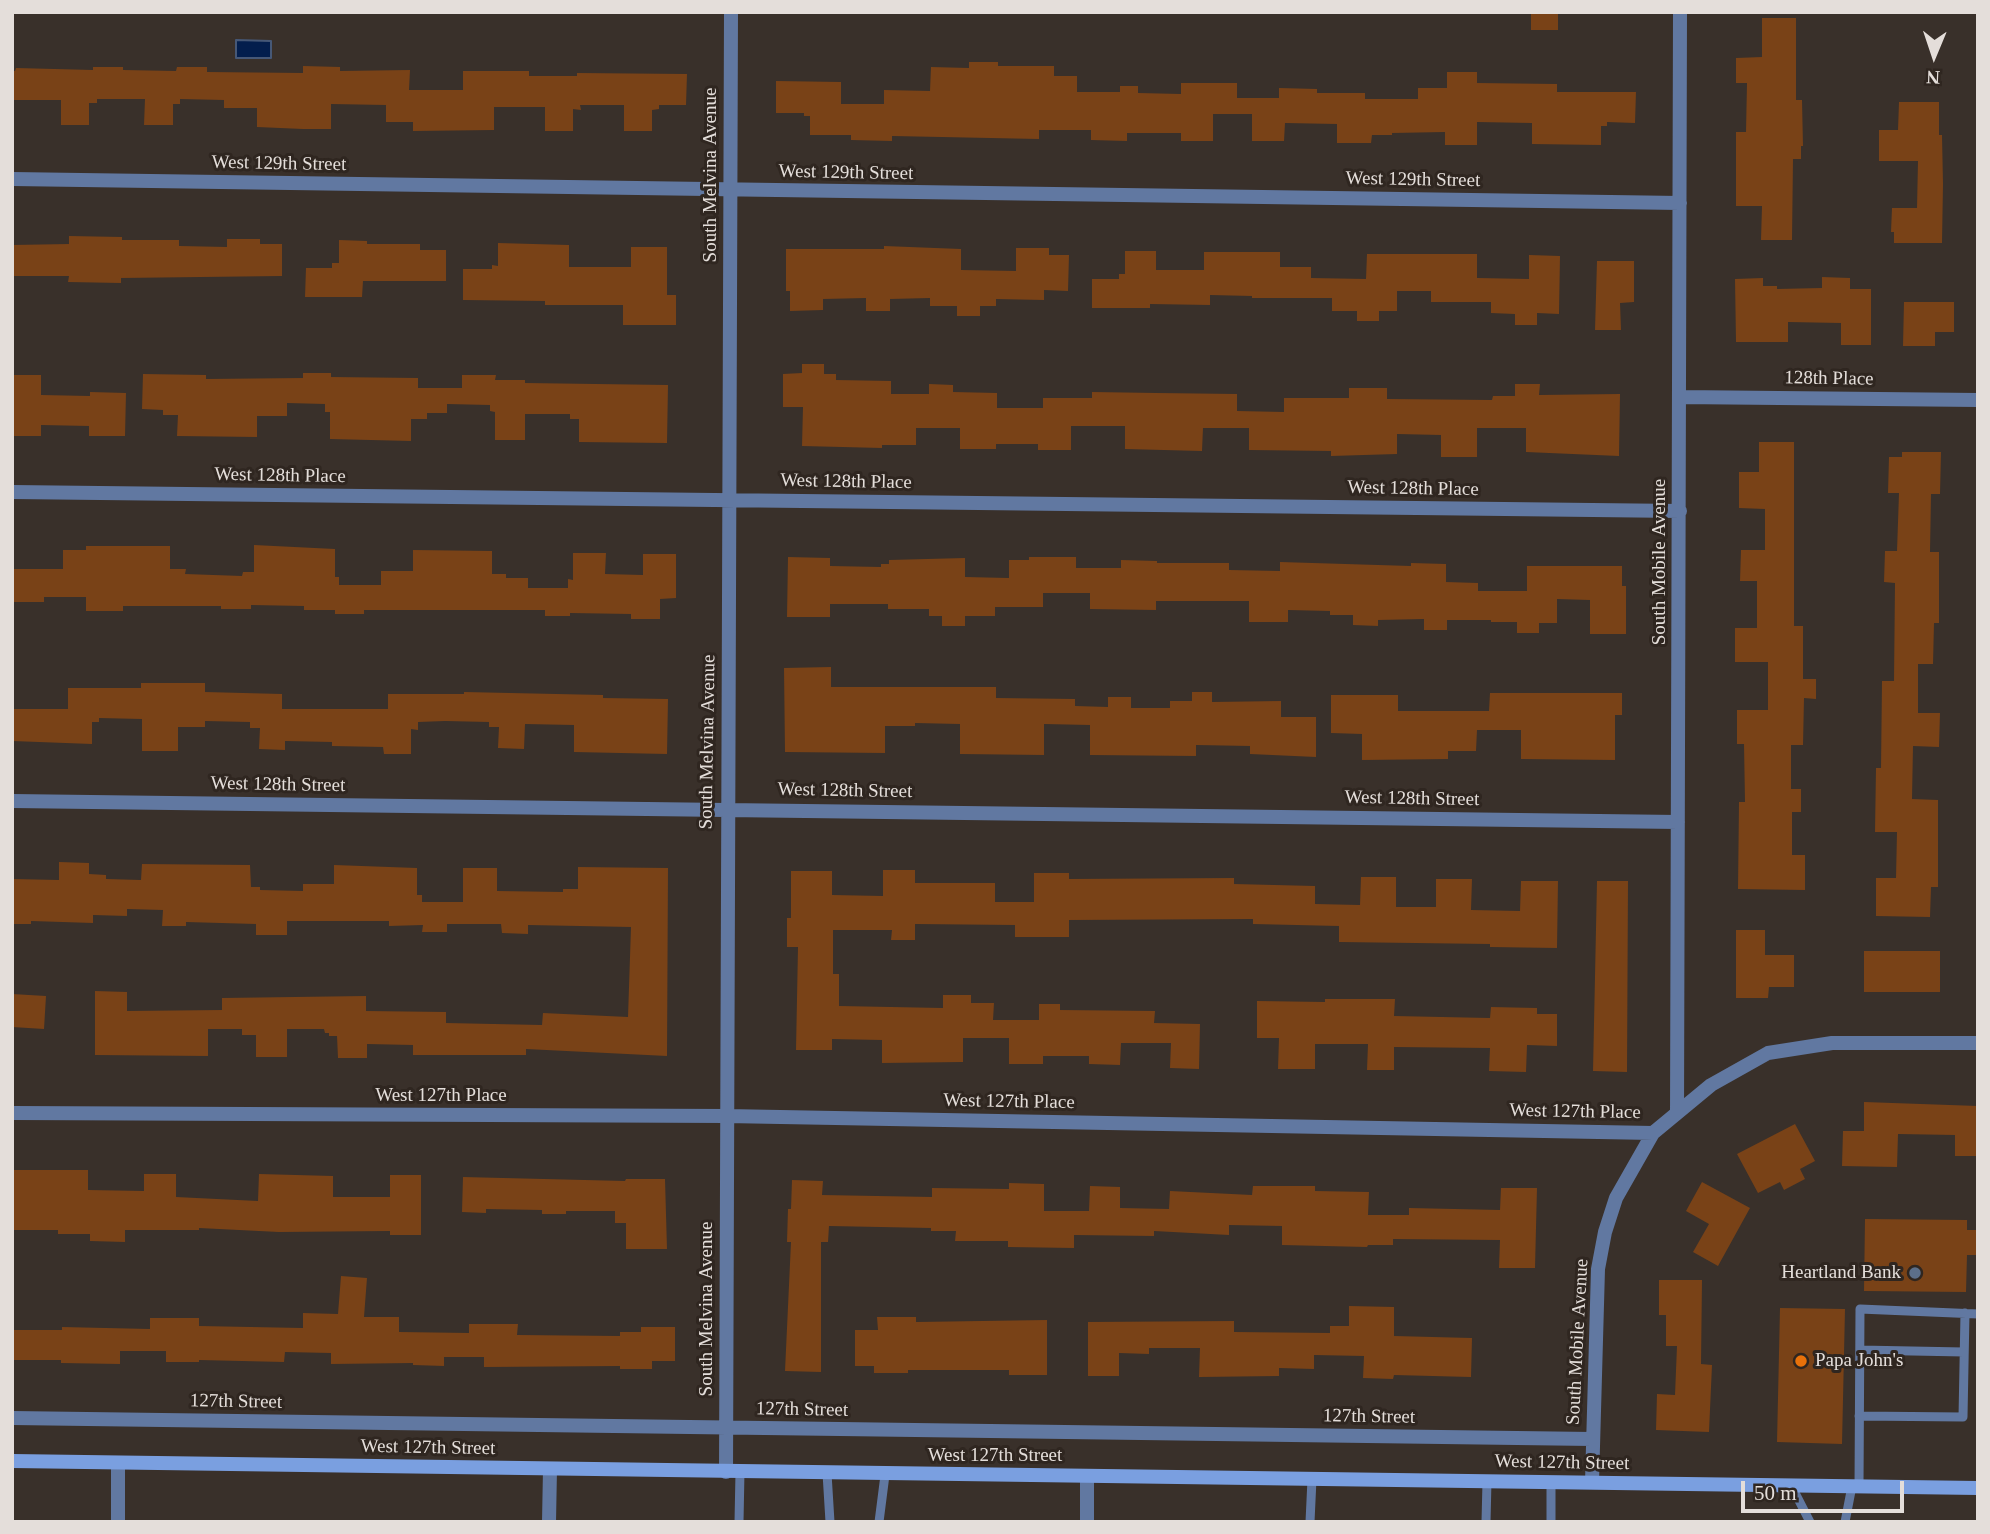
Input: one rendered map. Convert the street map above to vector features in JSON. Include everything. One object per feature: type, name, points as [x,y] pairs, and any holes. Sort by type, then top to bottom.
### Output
[{"type":"main road","name":"West 127th Street","points":[[12,1461],[1978,1488]]},
{"type":"street","name":"South Melvina Avenue","points":[[731,12],[726,1429],[733,1472]]},
{"type":"street","name":"South Mobile Avenue","points":[[1677,1112],[1680,12]]},
{"type":"street","name":"West 129th Street","points":[[12,179],[1680,203]]},
{"type":"street","name":"128th Place","points":[[1680,397],[1978,400]]},
{"type":"street","name":"West 128th Place","points":[[12,492],[1680,511]]},
{"type":"street","name":"West 128th Street","points":[[12,801],[1678,822]]},
{"type":"street","name":"West 127th Place","points":[[12,1113],[726,1116],[1653,1133],[1711,1085],[1768,1053],[1845,1043],[1978,1043]]},
{"type":"street","name":"South Mobile Avenue","points":[[1592,1482],[1598,1269],[1605,1232],[1616,1198],[1653,1133]]},
{"type":"street","name":"127th Street","points":[[12,1418],[1592,1440]]},
{"type":"street","points":[[118,1464],[118,1522]]},
{"type":"street","points":[[549,1522],[550,1469]]},
{"type":"street","points":[[1087,1476],[1087,1522]]},
{"type":"lane","points":[[1845,1522],[1855,1486],[1860,1309],[1978,1314]]},
{"type":"lane","points":[[1859,1416],[1963,1417],[1965,1313]]},
{"type":"lane","points":[[1860,1350],[1964,1352]]},
{"type":"lane","points":[[733,1472],[739,1522]]},
{"type":"lane","points":[[827,1473],[830,1522]]},
{"type":"lane","points":[[879,1522],[885,1475]]},
{"type":"lane","points":[[1310,1522],[1312,1479]]},
{"type":"lane","points":[[1486,1522],[1488,1481]]},
{"type":"lane","points":[[1551,1482],[1551,1522]]},
{"type":"lane","points":[[1791,1485],[1810,1522]]},
{"type":"water","points":[[236,40],[271,41],[271,58],[236,58]]},
{"type":"building","points":[[1531,12],[1558,12],[1558,30],[1531,30]]},
{"type":"building","points":[[1762,18],[1796,18],[1796,100],[1802,100],[1803,146],[1801,159],[1793,159],[1792,240],[1761,240],[1762,206],[1736,206],[1736,132],[1746,132],[1747,83],[1736,83],[1736,58],[1762,57]]},
{"type":"building","points":[[969,62],[998,62],[998,66],[1054,66],[1054,76],[1077,76],[1077,92],[1120,92],[1120,86],[1138,86],[1138,93],[1181,94],[1181,83],[1237,83],[1237,98],[1279,98],[1279,88],[1317,89],[1317,93],[1365,93],[1365,99],[1418,99],[1418,88],[1447,88],[1447,72],[1477,72],[1477,83],[1557,84],[1557,92],[1636,92],[1635,123],[1607,122],[1607,126],[1601,126],[1601,145],[1532,144],[1532,123],[1477,122],[1477,145],[1445,145],[1445,132],[1372,135],[1371,143],[1337,143],[1337,124],[1285,123],[1284,141],[1252,141],[1252,114],[1213,114],[1213,141],[1181,141],[1181,133],[1127,133],[1127,141],[1091,140],[1091,130],[1039,130],[1039,139],[892,136],[892,141],[851,140],[851,135],[810,135],[810,116],[804,116],[804,113],[776,113],[776,81],[841,82],[841,104],[884,104],[884,90],[930,91],[931,67],[969,68]]},
{"type":"building","points":[[303,66],[340,67],[340,71],[410,70],[409,90],[463,90],[463,71],[529,71],[529,76],[577,76],[577,73],[687,74],[686,105],[659,105],[659,109],[652,110],[652,131],[624,131],[624,105],[580,105],[581,110],[573,109],[573,131],[545,131],[545,107],[494,107],[494,130],[413,131],[413,122],[386,122],[386,105],[331,104],[331,129],[303,129],[257,127],[257,108],[224,108],[224,100],[180,99],[180,104],[173,104],[173,125],[144,125],[145,99],[97,99],[97,103],[89,103],[89,125],[61,125],[61,100],[12,100],[12,71],[16,68],[93,70],[93,67],[123,67],[123,70],[176,71],[177,67],[207,67],[207,72],[303,73]]},
{"type":"building","points":[[1899,102],[1939,102],[1939,135],[1942,135],[1942,243],[1894,243],[1894,232],[1891,232],[1892,208],[1917,208],[1918,161],[1879,161],[1879,130],[1898,130]]},
{"type":"building","points":[[69,236],[179,240],[179,246],[227,247],[227,239],[260,239],[260,244],[282,244],[282,276],[121,278],[121,283],[68,282],[69,276],[12,276],[12,245],[69,244]]},
{"type":"building","points":[[339,240],[367,241],[367,244],[420,244],[420,250],[446,250],[446,281],[363,281],[362,297],[305,297],[306,268],[332,268],[332,263],[339,263]]},
{"type":"building","points":[[498,243],[569,245],[569,267],[631,267],[631,247],[667,247],[667,295],[676,295],[676,325],[623,325],[623,305],[545,305],[545,301],[463,300],[463,269],[492,269],[492,265],[498,266]]},
{"type":"building","points":[[884,246],[961,249],[961,270],[1016,271],[1016,248],[1049,248],[1049,255],[1069,255],[1068,291],[1044,290],[1044,300],[996,299],[996,306],[980,306],[980,316],[957,316],[957,306],[930,306],[930,298],[890,299],[890,311],[866,311],[866,298],[823,299],[823,310],[790,311],[790,291],[786,291],[786,249],[884,249]]},
{"type":"building","points":[[1125,251],[1156,251],[1156,270],[1204,270],[1204,252],[1280,252],[1280,267],[1311,267],[1311,278],[1366,279],[1367,254],[1477,254],[1477,278],[1529,279],[1529,255],[1560,256],[1559,314],[1537,313],[1537,325],[1515,325],[1515,314],[1491,313],[1491,302],[1431,302],[1431,291],[1397,291],[1397,311],[1379,311],[1379,321],[1357,321],[1357,311],[1332,311],[1332,298],[1210,295],[1210,305],[1150,304],[1150,308],[1092,308],[1092,279],[1119,279],[1119,274],[1125,274]]},
{"type":"building","points":[[1597,261],[1634,261],[1634,302],[1620,303],[1621,330],[1595,330]]},
{"type":"building","points":[[1822,277],[1850,278],[1850,289],[1871,289],[1871,345],[1841,345],[1841,323],[1788,322],[1788,342],[1736,342],[1735,279],[1763,278],[1763,286],[1777,286],[1777,289],[1822,288]]},
{"type":"building","points":[[1904,302],[1954,302],[1954,332],[1935,332],[1935,346],[1903,346]]},
{"type":"building","points":[[802,364],[824,364],[824,374],[836,374],[836,380],[891,381],[891,394],[929,394],[929,384],[953,385],[953,392],[997,393],[997,408],[1043,408],[1043,398],[1092,398],[1092,392],[1237,394],[1237,411],[1284,412],[1284,398],[1349,398],[1349,388],[1387,388],[1387,399],[1492,400],[1493,396],[1515,396],[1515,384],[1540,384],[1539,395],[1620,394],[1619,456],[1526,452],[1526,428],[1477,428],[1477,457],[1441,457],[1441,435],[1397,434],[1397,454],[1331,456],[1331,451],[1249,450],[1249,428],[1203,428],[1202,451],[1125,449],[1125,426],[1071,426],[1071,450],[1038,450],[1038,444],[996,444],[996,449],[960,449],[960,428],[916,428],[916,445],[882,445],[882,448],[802,446],[803,407],[783,407],[783,374],[802,373]]},
{"type":"building","points":[[303,373],[331,373],[331,377],[418,378],[418,388],[462,388],[462,375],[496,375],[495,380],[525,380],[525,383],[668,385],[667,443],[579,442],[579,419],[570,419],[570,414],[525,414],[525,440],[495,440],[495,412],[490,411],[490,405],[447,404],[447,413],[427,413],[427,419],[411,419],[411,441],[330,439],[330,412],[325,412],[325,404],[287,403],[287,416],[257,416],[257,437],[177,436],[178,415],[163,415],[163,410],[142,409],[143,374],[206,375],[206,379],[303,378]]},
{"type":"building","points":[[12,375],[41,375],[41,395],[90,396],[90,392],[126,393],[125,436],[89,436],[89,426],[41,425],[41,436],[13,436]]},
{"type":"building","points":[[1759,442],[1794,442],[1794,626],[1803,626],[1803,679],[1816,679],[1816,699],[1804,698],[1803,745],[1791,745],[1791,789],[1801,789],[1801,812],[1792,812],[1792,855],[1805,855],[1805,890],[1738,889],[1739,802],[1745,802],[1744,744],[1737,744],[1737,710],[1768,710],[1768,662],[1735,662],[1735,628],[1757,628],[1757,581],[1740,581],[1741,550],[1765,550],[1765,509],[1739,508],[1739,472],[1759,472]]},
{"type":"building","points":[[1902,452],[1941,452],[1940,494],[1931,494],[1930,552],[1939,552],[1939,623],[1934,623],[1933,664],[1918,664],[1918,713],[1940,713],[1939,747],[1913,746],[1912,799],[1938,800],[1938,887],[1931,887],[1930,917],[1876,916],[1876,878],[1896,878],[1897,832],[1875,832],[1876,768],[1881,768],[1882,681],[1894,681],[1895,583],[1884,582],[1885,551],[1897,551],[1899,493],[1888,493],[1889,457],[1902,457]]},
{"type":"building","points":[[254,545],[335,549],[335,577],[339,577],[339,585],[381,585],[381,571],[413,571],[413,550],[492,551],[492,574],[506,574],[506,578],[528,578],[528,588],[568,588],[568,579],[573,580],[573,553],[606,553],[605,574],[643,575],[643,554],[676,554],[676,598],[660,599],[660,619],[631,619],[631,614],[570,613],[570,616],[545,616],[545,610],[364,610],[364,614],[335,614],[335,610],[304,610],[304,606],[251,605],[251,609],[221,609],[221,606],[123,606],[123,611],[86,611],[86,597],[44,597],[44,602],[12,602],[12,569],[63,569],[63,550],[86,550],[86,546],[170,546],[170,569],[186,569],[185,574],[242,576],[243,572],[254,572]]},
{"type":"building","points":[[788,557],[830,558],[830,566],[881,567],[881,564],[889,564],[889,560],[965,558],[965,577],[1009,578],[1009,560],[1029,560],[1029,557],[1076,557],[1076,568],[1121,568],[1121,560],[1229,563],[1229,570],[1280,571],[1280,562],[1411,566],[1411,563],[1446,564],[1446,582],[1478,583],[1478,591],[1527,591],[1527,566],[1622,566],[1622,586],[1626,586],[1626,634],[1590,634],[1590,600],[1557,599],[1557,623],[1539,623],[1539,633],[1517,633],[1517,622],[1491,620],[1447,620],[1447,630],[1424,630],[1424,619],[1378,620],[1378,626],[1353,625],[1353,615],[1330,615],[1330,611],[1288,610],[1288,622],[1249,622],[1249,601],[1156,601],[1156,610],[1090,609],[1090,593],[1043,593],[1043,607],[995,607],[995,616],[965,616],[965,626],[942,626],[942,616],[929,616],[929,609],[888,609],[888,604],[830,604],[830,617],[787,617]]},
{"type":"building","points":[[831,667],[831,687],[996,687],[996,698],[1075,699],[1075,706],[1108,707],[1108,697],[1131,697],[1131,708],[1170,708],[1170,701],[1192,701],[1192,692],[1212,692],[1212,702],[1281,701],[1281,717],[1316,717],[1316,757],[1250,754],[1250,746],[1196,745],[1196,756],[1090,755],[1090,725],[1044,724],[1044,755],[960,754],[960,724],[915,723],[915,726],[885,726],[885,753],[785,752],[784,668]]},
{"type":"building","points":[[141,683],[205,683],[205,692],[282,694],[282,709],[388,709],[388,694],[464,692],[668,699],[667,754],[574,752],[574,725],[525,724],[524,749],[498,748],[499,727],[489,727],[489,722],[445,721],[418,722],[418,730],[411,729],[411,754],[384,754],[383,747],[332,746],[332,742],[285,741],[285,750],[259,749],[260,728],[250,728],[250,722],[205,721],[205,727],[178,727],[178,751],[142,751],[142,719],[99,718],[99,722],[92,722],[92,744],[12,741],[12,709],[68,709],[68,688],[141,688]]},
{"type":"building","points":[[1490,693],[1622,693],[1622,715],[1615,715],[1615,760],[1521,759],[1521,730],[1477,730],[1476,751],[1448,751],[1448,759],[1362,760],[1362,734],[1331,733],[1331,695],[1398,695],[1398,711],[1489,711]]},
{"type":"building","points":[[59,862],[89,863],[89,874],[106,875],[106,879],[141,880],[142,864],[250,865],[251,887],[260,887],[260,890],[303,891],[303,884],[334,884],[334,865],[417,868],[417,895],[422,895],[422,902],[463,902],[463,868],[497,868],[497,891],[563,892],[563,889],[578,889],[578,867],[668,868],[667,1056],[526,1049],[526,1055],[413,1055],[413,1045],[367,1044],[367,1058],[338,1058],[337,1036],[329,1036],[324,1029],[287,1029],[287,1057],[256,1057],[256,1035],[242,1035],[242,1029],[208,1029],[208,1056],[95,1055],[95,991],[127,992],[127,1011],[222,1010],[222,998],[366,996],[366,1011],[446,1012],[446,1023],[542,1025],[543,1013],[628,1017],[631,927],[528,925],[528,934],[502,933],[501,924],[447,924],[447,932],[422,932],[423,925],[389,926],[389,921],[287,921],[287,935],[256,935],[256,924],[186,922],[186,926],[162,926],[163,910],[127,909],[127,916],[93,915],[93,923],[31,921],[31,924],[12,924],[12,879],[59,880]]},
{"type":"building","points":[[883,870],[915,870],[915,883],[995,883],[995,902],[1034,902],[1034,873],[1069,873],[1069,879],[1234,878],[1234,884],[1315,886],[1315,904],[1360,905],[1361,877],[1396,877],[1396,907],[1436,907],[1436,879],[1472,879],[1471,910],[1520,911],[1521,881],[1558,881],[1557,948],[1490,947],[1490,944],[1339,942],[1339,926],[1253,924],[1253,919],[1069,920],[1069,937],[1015,937],[1015,925],[915,924],[915,940],[891,940],[892,930],[833,930],[833,974],[839,974],[839,1006],[943,1008],[943,995],[971,995],[971,1003],[994,1003],[993,1020],[1039,1020],[1039,1004],[1060,1004],[1060,1010],[1155,1011],[1154,1023],[1200,1024],[1199,1069],[1170,1068],[1171,1043],[1121,1043],[1120,1065],[1089,1064],[1089,1056],[1043,1056],[1043,1064],[1009,1064],[1009,1038],[963,1038],[963,1062],[882,1063],[882,1040],[832,1039],[832,1050],[796,1050],[798,947],[787,947],[787,918],[791,918],[791,871],[832,871],[832,895],[883,896]]},
{"type":"building","points":[[1597,881],[1628,881],[1627,1072],[1593,1071]]},
{"type":"building","points":[[1736,930],[1765,930],[1765,955],[1794,955],[1794,987],[1769,987],[1768,998],[1736,998]]},
{"type":"building","points":[[1864,951],[1940,951],[1940,992],[1864,992]]},
{"type":"building","points":[[12,994],[46,996],[44,1029],[12,1027]]},
{"type":"building","points":[[1325,999],[1395,999],[1394,1016],[1490,1018],[1491,1007],[1537,1008],[1537,1014],[1557,1014],[1557,1046],[1527,1045],[1526,1072],[1489,1071],[1490,1048],[1394,1047],[1394,1070],[1367,1070],[1368,1044],[1315,1044],[1315,1069],[1278,1069],[1279,1038],[1257,1038],[1257,1001],[1325,1002]]},
{"type":"building","points":[[1864,1102],[1978,1106],[1978,1156],[1955,1156],[1955,1135],[1898,1134],[1897,1167],[1842,1166],[1843,1131],[1864,1131]]},
{"type":"building","points":[[1795,1124],[1815,1161],[1800,1169],[1805,1179],[1784,1190],[1780,1182],[1758,1193],[1737,1154]]},
{"type":"building","points":[[12,1170],[88,1170],[88,1190],[144,1191],[144,1174],[176,1174],[176,1197],[258,1201],[259,1174],[333,1176],[333,1197],[390,1197],[390,1175],[421,1175],[421,1235],[390,1235],[390,1231],[279,1232],[199,1228],[125,1230],[125,1242],[90,1241],[90,1234],[58,1234],[58,1230],[12,1230]]},
{"type":"building","points":[[463,1177],[625,1181],[665,1179],[667,1249],[626,1249],[626,1223],[615,1223],[615,1211],[542,1214],[542,1210],[486,1209],[486,1213],[462,1212]]},
{"type":"building","points":[[792,1180],[823,1181],[822,1195],[932,1197],[932,1188],[1009,1189],[1009,1183],[1044,1184],[1044,1211],[1089,1211],[1090,1186],[1120,1187],[1120,1208],[1169,1209],[1170,1191],[1252,1195],[1253,1186],[1315,1186],[1315,1191],[1369,1192],[1368,1215],[1409,1215],[1409,1208],[1500,1210],[1501,1188],[1537,1188],[1535,1268],[1499,1268],[1500,1240],[1393,1239],[1393,1245],[1367,1247],[1282,1245],[1282,1226],[1229,1225],[1229,1235],[1154,1231],[1154,1236],[1074,1235],[1074,1248],[1008,1247],[1008,1241],[955,1241],[956,1231],[931,1231],[931,1228],[829,1226],[828,1242],[821,1242],[821,1372],[785,1371],[791,1242],[787,1242],[788,1209],[791,1209]]},
{"type":"building","points":[[1702,1182],[1750,1208],[1718,1266],[1693,1252],[1709,1224],[1686,1211]]},
{"type":"building","name":"Heartland Bank","points":[[1865,1219],[1967,1220],[1967,1230],[1978,1230],[1978,1255],[1967,1255],[1966,1292],[1864,1291]]},
{"type":"building","points":[[341,1276],[367,1278],[364,1317],[399,1317],[399,1332],[469,1333],[469,1324],[518,1324],[517,1335],[620,1336],[620,1332],[641,1332],[641,1327],[675,1327],[675,1361],[652,1361],[652,1369],[620,1369],[620,1366],[484,1367],[484,1357],[444,1357],[444,1366],[413,1363],[331,1364],[331,1353],[285,1352],[284,1362],[166,1362],[166,1351],[120,1351],[120,1364],[12,1360],[12,1330],[62,1330],[62,1327],[150,1329],[150,1318],[199,1318],[199,1326],[303,1328],[303,1313],[338,1314]]},
{"type":"building","points":[[1659,1280],[1702,1280],[1701,1364],[1712,1365],[1709,1432],[1656,1430],[1657,1394],[1675,1395],[1677,1346],[1666,1346],[1666,1315],[1659,1315]]},
{"type":"building","points":[[1349,1306],[1394,1307],[1394,1336],[1472,1338],[1471,1377],[1394,1375],[1393,1379],[1363,1378],[1364,1356],[1314,1355],[1314,1369],[1279,1368],[1279,1376],[1199,1377],[1200,1348],[1149,1348],[1149,1354],[1119,1353],[1119,1376],[1088,1376],[1088,1322],[1234,1321],[1234,1332],[1330,1333],[1330,1326],[1349,1326]]},
{"type":"building","points":[[1780,1308],[1845,1309],[1842,1444],[1777,1442]]},
{"type":"building","points":[[877,1317],[916,1317],[916,1322],[1047,1320],[1047,1375],[1009,1375],[1009,1370],[908,1370],[908,1373],[874,1373],[874,1366],[855,1366],[855,1330],[878,1330]]},
{"type":"place","name":"Heartland Bank","points":[[1915,1273]]},
{"type":"place","name":"Papa John's","points":[[1801,1361]]}]
